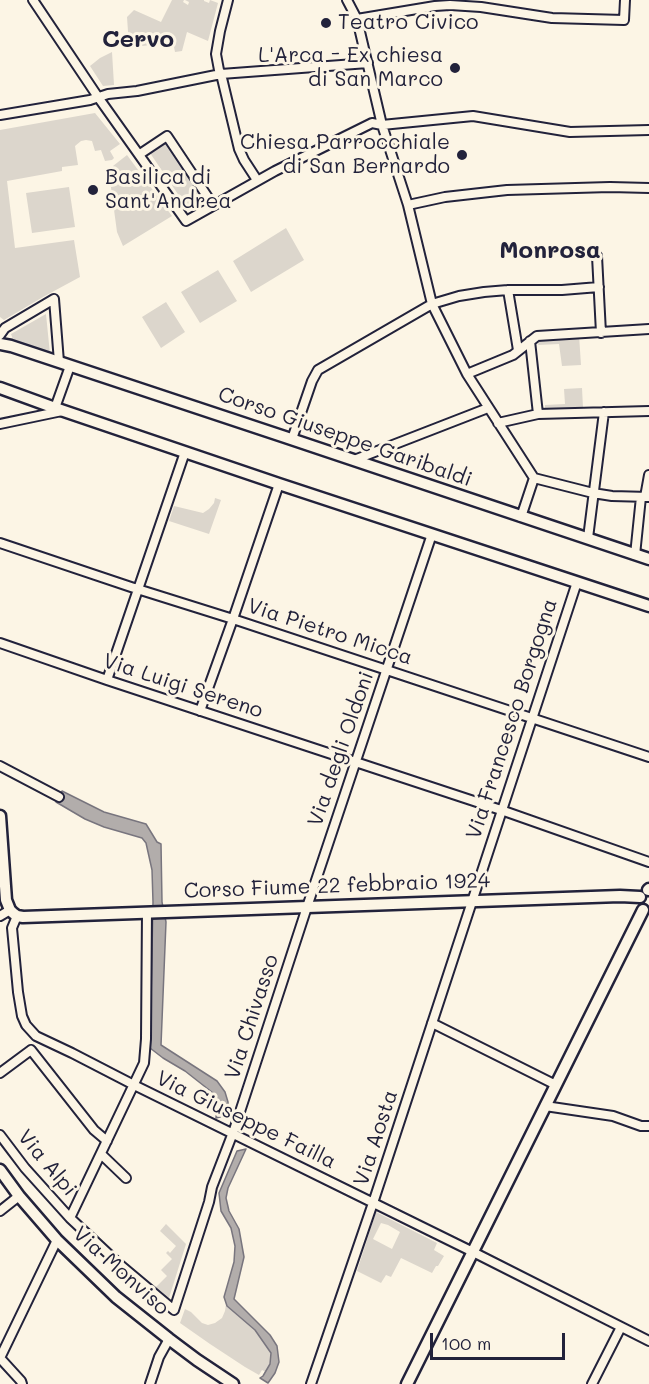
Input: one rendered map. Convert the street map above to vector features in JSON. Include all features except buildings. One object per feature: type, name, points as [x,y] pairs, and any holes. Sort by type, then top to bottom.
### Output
[{"type":"main road","name":"Corso Giuseppe Garibaldi","points":[[0,344],[649,559]]},
{"type":"main road","points":[[0,388],[58,410],[649,606]]},
{"type":"main road","points":[[0,816],[5,893],[7,904],[14,913]]},
{"type":"main road","points":[[407,1384],[545,1106],[646,912],[639,905],[646,892]]},
{"type":"main road","name":"Corso Fiume 22 febbraio 1924","points":[[14,913],[36,917],[620,896],[646,892]]},
{"type":"main road","name":"Via Monviso","points":[[0,1170],[57,1240],[116,1297],[232,1384]]},
{"type":"street","points":[[33,0],[186,221],[258,180],[372,123],[382,125],[473,116],[570,132],[649,130]]},
{"type":"street","points":[[228,0],[219,31],[216,54],[241,154],[258,180]]},
{"type":"street","points":[[347,0],[357,19],[382,125],[408,205],[432,304],[467,374],[534,477],[593,493],[645,497]]},
{"type":"street","points":[[357,19],[450,3],[552,18],[624,20],[625,0]]},
{"type":"street","points":[[0,115],[221,74],[368,63]]},
{"type":"street","points":[[140,154],[167,136],[213,205]]},
{"type":"street","points":[[408,205],[445,197],[507,190],[649,188]]},
{"type":"street","points":[[597,255],[601,333]]},
{"type":"street","points":[[292,439],[318,370],[432,304],[484,292],[598,287]]},
{"type":"street","points":[[508,290],[518,350]]},
{"type":"street","points":[[0,335],[5,328],[54,299],[65,364],[58,410],[0,424]]},
{"type":"street","points":[[467,374],[513,355],[537,336],[649,329]]},
{"type":"street","points":[[530,341],[538,414]]},
{"type":"street","points":[[352,461],[488,408]]},
{"type":"street","points":[[498,423],[538,414],[649,411]]},
{"type":"street","points":[[588,538],[604,412]]},
{"type":"street","points":[[107,680],[185,452]]},
{"type":"street","points":[[635,555],[649,475]]},
{"type":"street","points":[[521,517],[534,477]]},
{"type":"street","points":[[200,711],[279,484]]},
{"type":"street","name":"Via degli Oldoni","points":[[307,907],[432,534]]},
{"type":"street","name":"Via Pietro Micca","points":[[0,543],[649,757]]},
{"type":"street","name":"Via Francesco Borgogna","points":[[471,902],[577,582]]},
{"type":"street","name":"Via Luigi Sereno","points":[[0,643],[501,810],[649,862]]},
{"type":"street","points":[[0,766],[59,797]]},
{"type":"street","name":"Via Aosta","points":[[311,1384],[373,1203],[471,902]]},
{"type":"street","name":"Via Chivasso","points":[[174,1310],[212,1187],[233,1133],[307,907]]},
{"type":"street","points":[[70,1218],[144,1063],[150,912]]},
{"type":"street","points":[[0,916],[14,913],[13,943],[22,1016],[26,1025],[36,1036],[31,1050],[0,1073]]},
{"type":"street","points":[[432,1023],[556,1085]]},
{"type":"street","name":"Via Giuseppe Failla","points":[[36,1036],[473,1251],[649,1341]]},
{"type":"street","points":[[31,1050],[94,1131],[107,1141]]},
{"type":"street","points":[[545,1106],[614,1116],[641,1126],[649,1126]]},
{"type":"street","name":"Via Alpi","points":[[0,1135],[25,1168],[70,1218],[118,1263],[174,1310]]},
{"type":"street","points":[[101,1154],[126,1178]]},
{"type":"street","points":[[0,1211],[19,1196]]},
{"type":"street","points":[[22,1384],[0,1358],[57,1240]]},
{"type":"street","points":[[592,1384],[621,1327]]},
{"type":"street","points":[[150,1384],[159,1357],[169,1339]]},
{"type":"shaded area","points":[[172,0],[184,0],[183,2],[188,5],[189,2],[185,0],[204,0],[209,3],[210,0],[218,3],[208,41],[187,32],[182,51],[175,52],[173,42],[169,39],[161,40],[150,36],[148,40],[151,45],[129,46],[127,17],[134,10],[161,22]]},
{"type":"shaded area","points":[[112,52],[114,85],[103,86],[90,66]]},
{"type":"shaded area","points":[[95,113],[120,144],[110,151],[114,158],[112,160],[105,161],[101,150],[95,151],[92,141],[81,141],[75,146],[78,165],[62,167],[62,171],[7,181],[15,248],[74,240],[80,277],[4,320],[0,317],[0,130]]},
{"type":"shaded area","points":[[166,143],[202,199],[188,209],[150,153]]},
{"type":"shaded area","points":[[127,155],[172,216],[123,246],[117,232],[110,180],[115,179],[113,166]]},
{"type":"shaded area","points":[[69,187],[75,227],[32,233],[26,193]]},
{"type":"shaded area","points":[[286,228],[304,260],[251,292],[233,261]]},
{"type":"shaded area","points":[[218,270],[237,301],[200,323],[181,292]]},
{"type":"shaded area","points":[[166,302],[185,332],[161,348],[142,317]]},
{"type":"shaded area","points":[[46,314],[50,354],[14,342],[11,334]]},
{"type":"shaded area","points":[[579,335],[581,365],[562,366],[559,344],[538,345],[539,341]]},
{"type":"shaded area","points":[[582,388],[583,408],[545,410],[545,405],[565,404],[564,389]]},
{"type":"shaded area","points":[[215,498],[221,500],[209,534],[169,521],[174,506],[203,513],[214,503]]},
{"type":"shaded area","points":[[62,791],[104,812],[146,824],[157,842],[161,844],[162,902],[166,922],[161,1045],[217,1081],[225,1092],[228,1115],[216,1118],[217,1100],[213,1093],[150,1048],[153,902],[152,870],[146,843],[142,838],[85,819],[56,802]]},
{"type":"shaded area","points":[[246,1149],[228,1188],[226,1198],[229,1211],[239,1229],[244,1257],[234,1299],[270,1335],[277,1346],[279,1362],[268,1383],[260,1378],[270,1364],[271,1353],[255,1330],[227,1306],[224,1297],[234,1262],[235,1246],[231,1228],[221,1211],[219,1193],[237,1151]]},
{"type":"shaded area","points":[[376,1212],[437,1243],[434,1250],[444,1256],[432,1273],[401,1258],[391,1277],[386,1275],[381,1283],[357,1271]],"holes":[[[381,1223],[400,1232],[392,1249],[373,1239]]]},
{"type":"shaded area","points":[[166,1224],[186,1244],[169,1298],[156,1287],[167,1276],[161,1270],[172,1259],[166,1253],[168,1251],[170,1253],[176,1246],[160,1231]]},
{"type":"shaded area","points":[[226,1304],[255,1330],[271,1353],[270,1364],[266,1372],[262,1370],[259,1375],[180,1323],[185,1309],[202,1323],[208,1325],[215,1323],[222,1318]]},
{"type":"place","name":"Teatro Civico","points":[[326,23]]},
{"type":"place","name":"L'Arca - Ex chiesa di San Marco","points":[[455,68]]},
{"type":"place","name":"Chiesa Parrocchiale di San Bernardo","points":[[462,155]]},
{"type":"place","name":"Basilica di Sant'Andrea","points":[[93,190]]},
{"type":"district","name":"Cervo","points":[[138,40]]},
{"type":"district","name":"Monrosa","points":[[550,251]]}]
